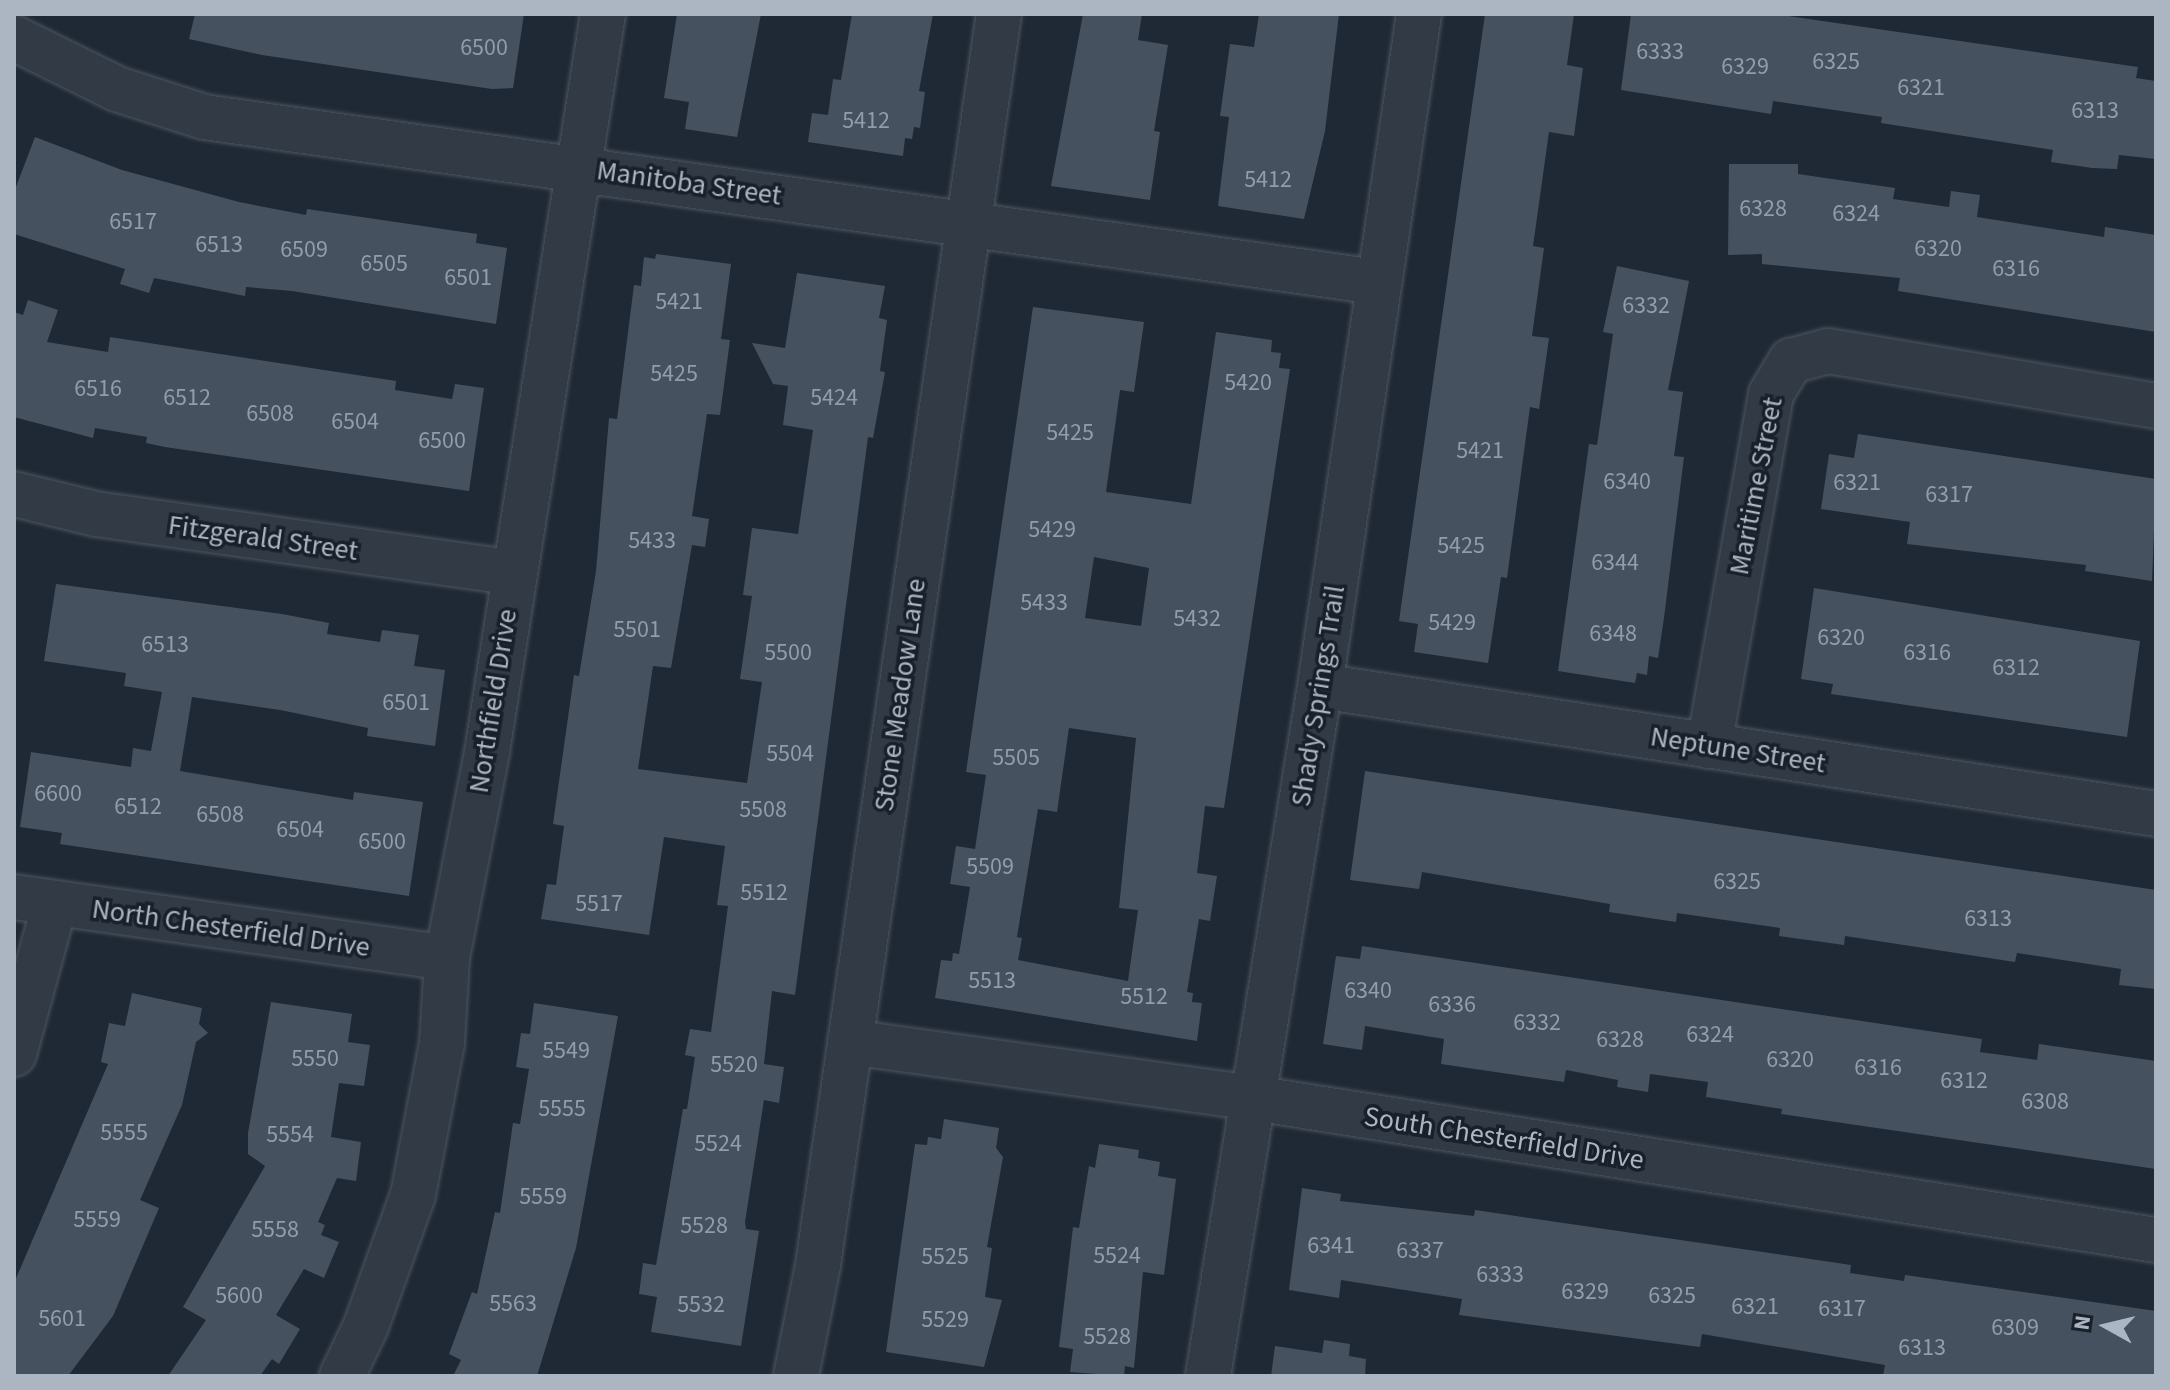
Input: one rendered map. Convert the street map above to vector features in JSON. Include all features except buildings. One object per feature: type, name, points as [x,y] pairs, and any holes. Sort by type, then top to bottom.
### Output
[{"type":"street","name":"Northfield Drive","points":[[342,1376],[366,1326],[413,1195],[442,1043],[447,958],[514,573],[576,167],[603,14]]},
{"type":"street","name":"Stone Meadow Lane","points":[[796,1376],[818,1265],[999,14]]},
{"type":"street","name":"Shady Springs Trail","points":[[1208,1376],[1320,686],[1377,282],[1419,14]]},
{"type":"street","name":"Manitoba Street","points":[[14,38],[117,89],[204,117],[968,222],[1377,282]]},
{"type":"street","name":"Maritime Street","points":[[1709,746],[1771,394],[1791,361],[1828,351],[2156,406]]},
{"type":"street","name":"Fitzgerald Street","points":[[14,494],[96,514],[514,573]]},
{"type":"street","name":"Neptune Street","points":[[1320,686],[2156,814]]},
{"type":"street","name":"North Chesterfield Drive","points":[[34,900],[447,958]]},
{"type":"street","points":[[14,1054],[34,900]]},
{"type":"street","name":"South Chesterfield Drive","points":[[850,1042],[1253,1098],[2156,1240]]}]
